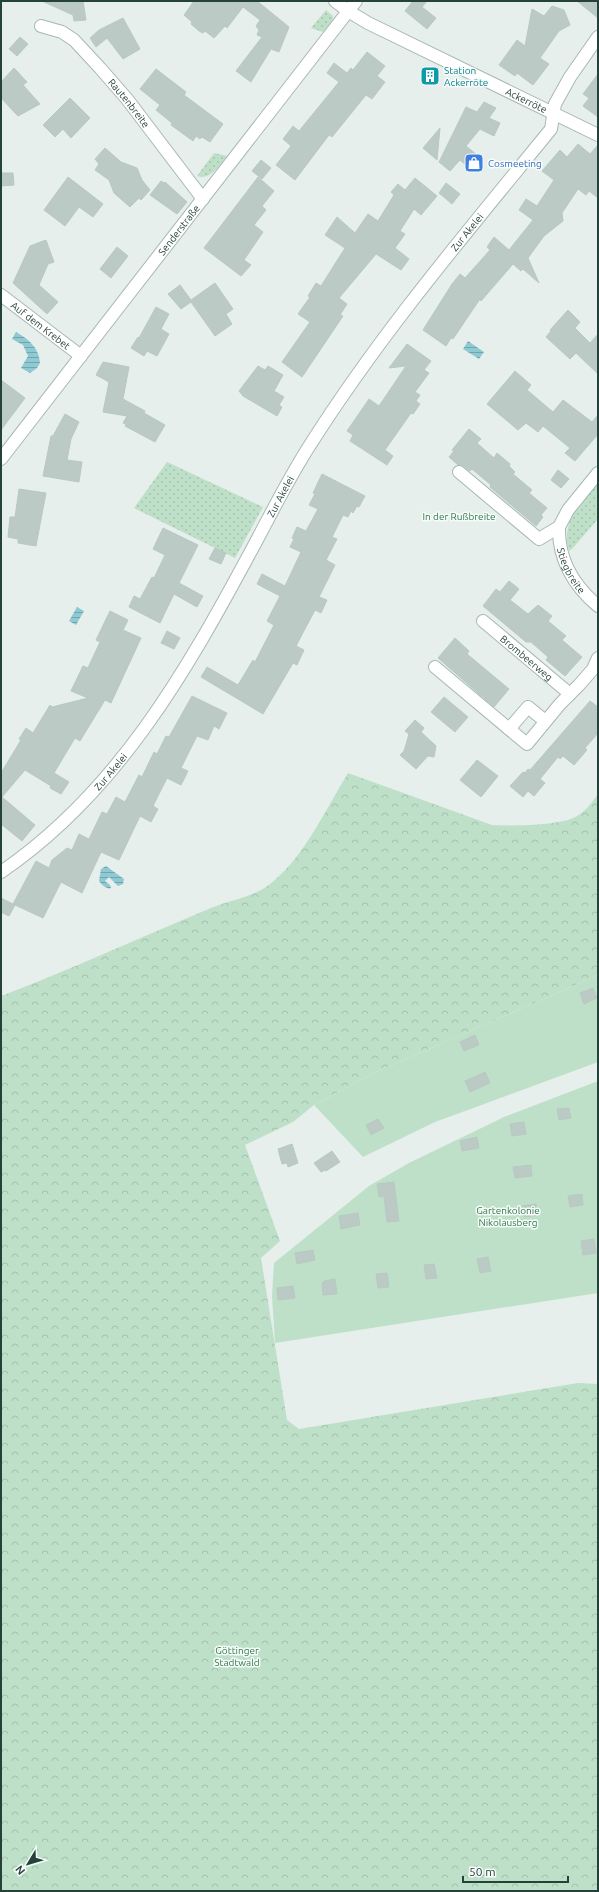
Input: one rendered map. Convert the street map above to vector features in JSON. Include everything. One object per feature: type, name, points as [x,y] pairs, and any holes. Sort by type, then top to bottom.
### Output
[{"type":"street","name":"Ackerröte","points":[[335,1],[348,11],[598,135]]},
{"type":"street","name":"Senderstraße","points":[[1,459],[356,1]]},
{"type":"street","name":"Rautenbreite","points":[[41,26],[62,32],[74,40],[127,99],[203,199]]},
{"type":"street","name":"Zur Akelei","points":[[1,872],[37,845],[74,812],[114,770],[142,733],[176,684],[214,619],[316,435],[368,358],[396,321],[551,129],[552,113],[555,104],[570,77],[598,37]]},
{"type":"street","name":"Auf dem Krebet","points":[[1,295],[81,356]]},
{"type":"street","points":[[459,472],[539,539],[559,527],[568,510],[598,473]]},
{"type":"street","name":"Stiegbreite","points":[[559,527],[560,550],[571,576],[580,588],[598,606]]},
{"type":"street","name":"Brombeerweg","points":[[483,621],[570,694]]},
{"type":"street","points":[[435,667],[527,744],[545,721],[593,668],[598,658]]},
{"type":"street","points":[[509,729],[528,707],[545,721]]},
{"type":"green space","points":[[326,10],[333,16],[333,20],[323,32],[311,28]]},
{"type":"green space","points":[[214,153],[227,156],[218,168],[210,174],[202,177],[197,176]]},
{"type":"green space","points":[[167,462],[263,507],[235,558],[134,508]]},
{"type":"green space","points":[[598,482],[598,519],[569,551],[567,531],[570,522],[579,506]]},
{"type":"green space","name":"Göttinger Stadtwald","points":[[348,773],[492,825],[536,825],[560,822],[577,816],[583,812],[598,794],[598,975],[372,1074],[314,1105],[293,1122],[245,1145],[280,1241],[261,1258],[287,1420],[299,1429],[578,1383],[598,1384],[598,1891],[1,1891],[1,996],[28,986],[218,905],[249,895],[264,888],[282,874],[293,861],[313,833]]},
{"type":"green space","points":[[598,975],[598,1062],[435,1122],[363,1157],[314,1105],[372,1074]]},
{"type":"green space","name":"Gartenkolonie Nikolausberg","points":[[598,1081],[598,1293],[275,1343],[272,1296],[274,1263],[369,1186],[409,1163],[504,1117]]},
{"type":"water","points":[[16,332],[29,341],[38,352],[40,363],[37,368],[30,373],[21,368],[28,356],[23,345],[12,339]]},
{"type":"water","points":[[468,341],[484,352],[479,359],[463,349]]},
{"type":"water","points":[[77,607],[84,611],[76,625],[69,621]]},
{"type":"water","points":[[106,866],[124,879],[123,884],[118,886],[109,877],[105,881],[111,888],[101,884],[99,881],[101,869]]},
{"type":"building","points":[[42,1],[83,1],[86,20],[74,21],[73,15]]},
{"type":"building","points":[[194,1],[257,1],[289,27],[279,52],[271,49],[251,82],[236,71],[262,37],[257,35],[259,30],[256,26],[260,20],[243,7],[227,28],[225,26],[214,38],[205,31],[203,33],[199,31],[184,15]]},
{"type":"building","points":[[413,1],[427,1],[422,7],[436,18],[427,29],[405,11]]},
{"type":"building","points":[[577,1],[598,1],[598,18]]},
{"type":"building","points":[[552,6],[564,10],[570,25],[559,31],[540,58],[549,64],[533,85],[517,73],[515,76],[499,65],[517,40],[525,46],[532,9],[544,16]]},
{"type":"building","points":[[123,18],[140,49],[123,59],[107,38],[96,47],[90,38],[99,30]]},
{"type":"building","points":[[20,37],[28,44],[17,56],[9,49]]},
{"type":"building","points":[[367,52],[385,66],[377,76],[385,82],[372,99],[366,95],[332,137],[329,135],[295,180],[276,165],[291,146],[283,139],[293,126],[299,131],[339,82],[327,73],[334,63],[347,73],[351,68],[353,70]]},
{"type":"building","points":[[14,68],[27,82],[23,85],[40,104],[18,116],[1,98],[1,82]]},
{"type":"building","points":[[156,69],[186,92],[184,95],[223,124],[210,142],[202,137],[200,139],[196,136],[193,141],[171,125],[172,123],[156,110],[160,105],[140,89]]},
{"type":"building","points":[[598,74],[598,117],[583,106],[589,98],[583,94]]},
{"type":"building","points":[[70,98],[90,118],[71,138],[63,129],[55,137],[43,125]]},
{"type":"building","points":[[484,102],[496,108],[489,118],[500,123],[494,136],[480,129],[466,146],[482,159],[472,170],[460,160],[450,171],[439,162],[466,107],[477,112]]},
{"type":"building","points":[[440,128],[437,160],[423,148]]},
{"type":"building","points":[[578,144],[590,154],[598,145],[598,198],[589,191],[586,195],[578,189],[562,213],[563,221],[544,236],[528,258],[539,283],[523,269],[521,271],[513,264],[481,301],[480,299],[453,339],[451,338],[446,346],[423,330],[452,284],[460,274],[465,278],[490,250],[487,247],[494,237],[509,250],[533,220],[519,210],[526,199],[537,206],[554,180],[542,171],[560,150],[567,157]]},
{"type":"building","points":[[105,148],[121,162],[137,168],[142,180],[150,190],[141,200],[139,198],[130,207],[114,193],[109,180],[95,170],[99,164],[95,159]]},
{"type":"building","points":[[261,160],[271,168],[262,179],[252,171]]},
{"type":"building","points":[[1,173],[13,173],[14,185],[1,186]]},
{"type":"building","points":[[68,177],[103,204],[93,217],[79,207],[65,226],[44,210]]},
{"type":"building","points":[[258,177],[274,191],[262,206],[266,210],[254,225],[263,232],[244,260],[251,265],[241,276],[204,248]]},
{"type":"building","points":[[415,178],[437,196],[421,215],[414,209],[400,231],[405,234],[395,248],[409,259],[401,270],[376,254],[339,298],[347,304],[340,315],[343,316],[302,377],[282,362],[310,322],[298,314],[310,297],[308,296],[316,283],[321,286],[345,248],[325,235],[337,217],[355,233],[368,214],[378,221],[394,195],[391,192],[398,184],[405,190]]},
{"type":"building","points":[[161,181],[164,183],[165,182],[187,202],[177,214],[150,195]]},
{"type":"building","points":[[446,183],[460,194],[452,204],[439,193]]},
{"type":"building","points":[[46,240],[54,262],[48,264],[39,285],[58,302],[47,314],[13,283],[30,246]]},
{"type":"building","points":[[117,247],[128,256],[111,278],[100,269]]},
{"type":"building","points":[[215,283],[233,309],[226,314],[232,324],[215,336],[191,302],[181,309],[168,294],[180,285],[191,300]]},
{"type":"building","points":[[156,307],[169,314],[161,329],[169,334],[157,356],[147,351],[144,356],[131,348],[138,337],[139,338]]},
{"type":"building","points":[[568,310],[580,322],[575,328],[590,343],[598,334],[598,374],[576,353],[570,359],[546,337],[551,331],[550,330]]},
{"type":"building","points":[[407,344],[431,361],[424,370],[429,373],[415,392],[420,395],[416,401],[420,404],[413,414],[411,413],[385,450],[393,456],[387,465],[350,441],[353,435],[347,431],[369,399],[379,406],[406,366],[389,368]]},
{"type":"building","points":[[103,362],[129,367],[123,399],[145,411],[144,413],[165,425],[155,442],[125,426],[126,424],[123,423],[127,416],[103,412],[109,382],[96,375]]},
{"type":"building","points":[[258,366],[265,370],[268,366],[283,375],[274,391],[284,397],[279,405],[282,407],[277,416],[243,396],[239,391]]},
{"type":"building","points":[[515,371],[531,385],[527,390],[553,412],[563,400],[592,422],[598,415],[598,434],[575,461],[565,453],[570,448],[543,426],[538,432],[526,423],[518,430],[487,404]]},
{"type":"building","points":[[1,380],[25,398],[1,430]]},
{"type":"building","points":[[65,414],[79,422],[71,439],[67,460],[82,462],[79,482],[43,476],[51,436],[53,436]]},
{"type":"building","points":[[469,429],[481,439],[477,443],[494,458],[497,453],[510,464],[509,466],[515,472],[513,474],[532,490],[529,493],[547,508],[541,515],[543,517],[536,526],[490,487],[491,485],[472,469],[470,471],[463,466],[458,465],[449,457],[454,451],[452,450]]},
{"type":"building","points":[[558,470],[569,479],[561,488],[551,480]]},
{"type":"building","points":[[322,474],[365,496],[359,507],[357,506],[353,513],[351,511],[348,517],[343,515],[332,537],[337,539],[326,560],[335,565],[319,597],[327,600],[321,613],[315,610],[296,646],[304,650],[297,665],[293,663],[263,714],[201,677],[207,667],[238,685],[253,660],[255,662],[274,625],[267,621],[280,596],[257,584],[262,574],[285,586],[301,552],[290,547],[294,539],[292,538],[297,527],[306,531],[318,509],[309,505],[315,494],[313,493]]},
{"type":"building","points":[[19,489],[46,493],[36,546],[18,543],[18,539],[8,537],[10,517],[15,517]]},
{"type":"building","points":[[163,528],[198,545],[179,583],[203,596],[197,607],[174,594],[160,623],[129,607],[134,596],[140,599],[152,577],[154,578],[165,555],[153,549]]},
{"type":"building","points":[[215,548],[226,553],[221,564],[209,559]]},
{"type":"building","points":[[509,581],[519,589],[510,600],[528,614],[538,605],[552,616],[548,621],[566,636],[562,640],[582,657],[565,676],[546,660],[548,657],[531,642],[526,642],[483,606],[496,589],[500,592]]},
{"type":"building","points":[[110,611],[128,620],[123,630],[141,638],[111,703],[105,700],[80,741],[75,738],[54,773],[69,782],[61,794],[25,770],[2,797],[35,825],[22,841],[1,824],[1,773],[21,740],[19,739],[26,728],[33,733],[50,705],[52,707],[88,698],[71,691],[83,666],[88,668],[100,642],[96,640]]},
{"type":"building","points":[[167,631],[180,638],[174,649],[161,643]]},
{"type":"building","points":[[455,638],[469,651],[467,654],[509,689],[494,707],[438,658]]},
{"type":"building","points":[[192,696],[227,713],[219,729],[214,726],[208,740],[197,736],[181,768],[188,771],[181,785],[167,778],[153,806],[158,809],[151,822],[140,816],[119,860],[101,852],[82,893],[61,882],[43,918],[13,904],[36,861],[49,868],[52,860],[67,848],[72,850],[79,834],[89,839],[102,812],[107,814],[116,797],[125,802],[139,775],[142,777],[154,752],[157,754],[166,736],[169,737]]},
{"type":"building","points":[[444,697],[468,717],[455,732],[431,712]]},
{"type":"building","points":[[590,701],[598,707],[598,733],[585,748],[587,750],[574,765],[563,756],[560,759],[558,757],[540,779],[545,783],[534,796],[528,791],[523,797],[510,786],[523,772],[525,773],[528,769],[530,770]]},
{"type":"building","points":[[415,720],[424,728],[421,732],[436,746],[434,757],[428,756],[416,769],[400,755],[404,751],[409,734],[405,731]]},
{"type":"building","points":[[477,760],[498,776],[481,797],[460,780]]},
{"type":"building","points":[[1,898],[15,905],[9,916],[1,912]]},
{"type":"building","points":[[593,988],[597,998],[584,1004],[580,993]]},
{"type":"building","points":[[475,1035],[479,1045],[464,1051],[460,1042]]},
{"type":"building","points":[[485,1072],[490,1083],[470,1092],[465,1081]]},
{"type":"building","points":[[569,1108],[571,1118],[559,1120],[557,1109]]},
{"type":"building","points":[[378,1119],[384,1128],[371,1135],[366,1125]]},
{"type":"building","points":[[524,1122],[526,1134],[512,1136],[510,1124]]},
{"type":"building","points":[[477,1137],[479,1148],[462,1151],[460,1141]]},
{"type":"building","points":[[292,1144],[298,1163],[288,1167],[287,1163],[282,1164],[278,1149]]},
{"type":"building","points":[[332,1151],[340,1162],[326,1171],[321,1172],[314,1163]]},
{"type":"building","points":[[531,1165],[532,1176],[515,1178],[513,1167]]},
{"type":"building","points":[[394,1182],[399,1221],[387,1222],[384,1196],[379,1197],[377,1184]]},
{"type":"building","points":[[582,1194],[583,1205],[570,1207],[568,1196]]},
{"type":"building","points":[[536,1204],[537,1215],[524,1217],[522,1206]]},
{"type":"building","points":[[358,1213],[360,1225],[341,1229],[339,1216]]},
{"type":"building","points":[[594,1239],[596,1253],[583,1255],[581,1241]]},
{"type":"building","points":[[313,1250],[315,1260],[297,1264],[295,1253]]},
{"type":"building","points":[[488,1257],[491,1271],[480,1273],[477,1259]]},
{"type":"building","points":[[434,1264],[437,1278],[426,1279],[424,1265]]},
{"type":"building","points":[[387,1273],[389,1287],[378,1288],[376,1274]]},
{"type":"building","points":[[335,1279],[337,1294],[323,1295],[322,1283],[324,1281]]},
{"type":"building","points":[[293,1286],[295,1298],[278,1300],[277,1288]]},
{"type":"place","name":"Station Ackerröte","points":[[430,76]]},
{"type":"place","name":"Cosmeeting","points":[[474,163]]},
{"type":"park label","name":"In der Rußbreite","points":[[459,516]]}]
